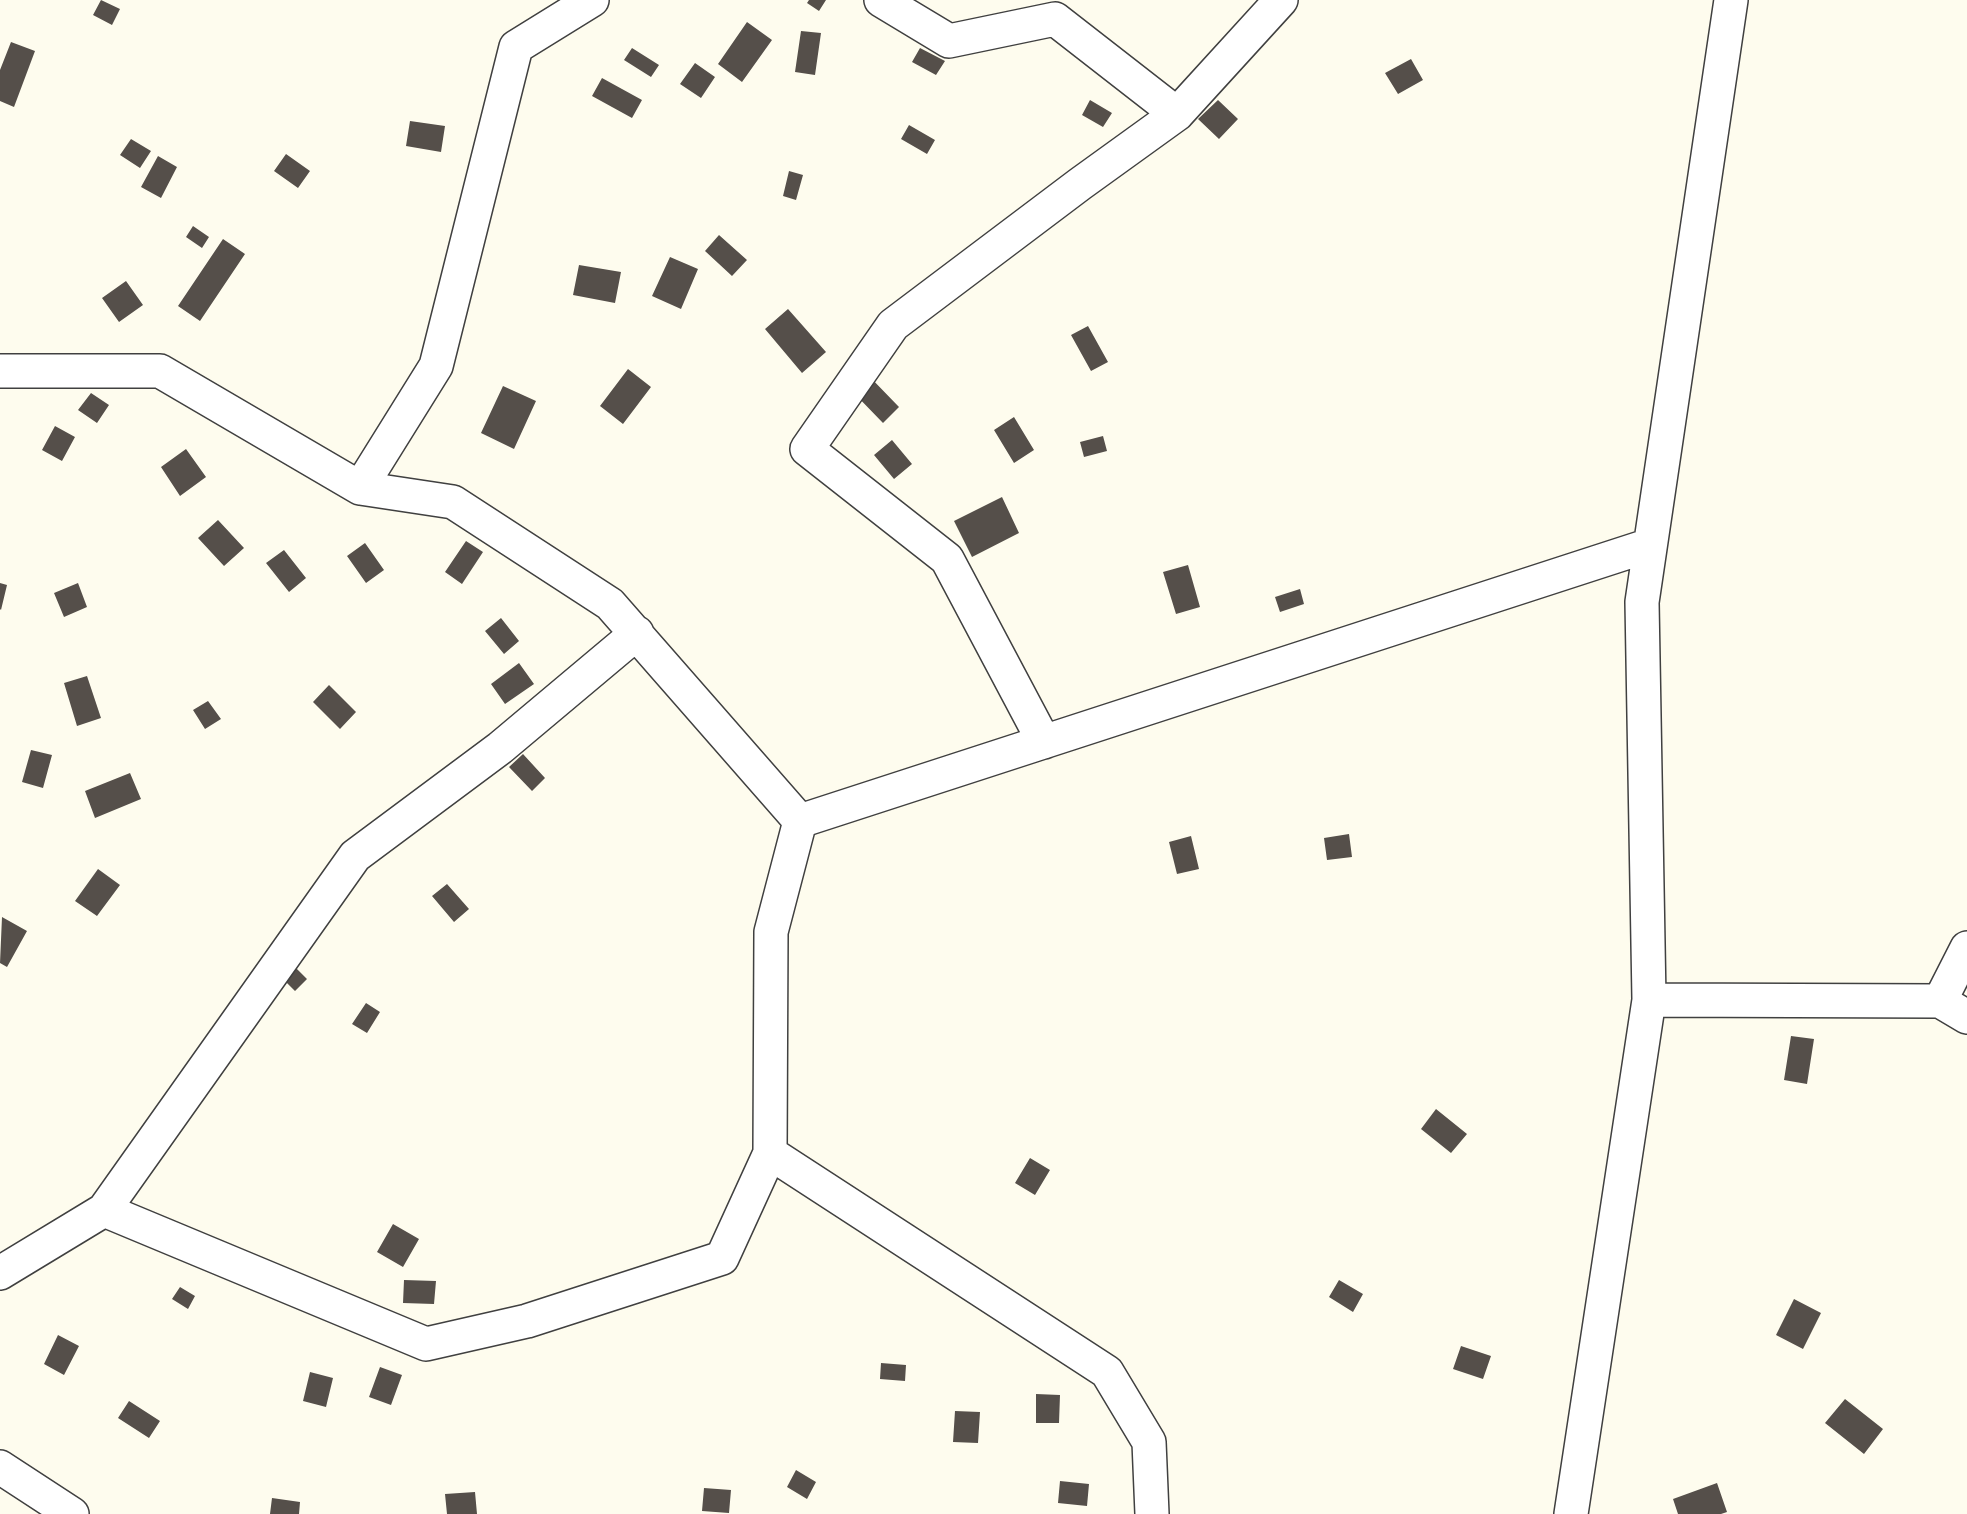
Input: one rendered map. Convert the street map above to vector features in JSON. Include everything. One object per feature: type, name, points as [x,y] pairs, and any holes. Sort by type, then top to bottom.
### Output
[{"type":"street","points":[[360,488],[436,366],[516,47],[592,0]]},
{"type":"street","points":[[881,0],[949,41],[1055,19],[1177,114]]},
{"type":"street","points":[[1044,742],[946,559],[807,449],[893,326],[1080,184],[1177,114],[1281,0]]},
{"type":"street","points":[[1571,1514],[1649,1000],[1642,602],[1731,0]]},
{"type":"street","points":[[0,371],[160,371],[360,488],[453,502],[610,604],[800,821]]},
{"type":"street","points":[[800,821],[1650,545]]},
{"type":"street","points":[[0,1273],[104,1210],[355,856],[500,748],[637,633]]},
{"type":"street","points":[[104,1210],[426,1344],[527,1321],[722,1258],[770,1153],[771,932],[800,821]]},
{"type":"street","points":[[1649,1000],[1954,1009],[1967,948]]},
{"type":"street","points":[[770,1153],[1107,1372],[1149,1442],[1152,1514]]},
{"type":"street","points":[[1,1469],[72,1514]]},
{"type":"building","points":[[101,0],[120,9],[112,25],[93,15]]},
{"type":"building","points":[[809,0],[826,0],[819,11],[807,3]]},
{"type":"building","points":[[747,22],[772,40],[742,82],[718,64]]},
{"type":"building","points":[[801,31],[821,33],[815,75],[795,72]]},
{"type":"building","points":[[11,42],[35,51],[14,107],[0,101],[0,70]]},
{"type":"building","points":[[632,48],[659,65],[651,77],[624,60]]},
{"type":"building","points":[[920,48],[945,61],[936,75],[912,62]]},
{"type":"building","points":[[1411,59],[1423,80],[1398,94],[1385,73]]},
{"type":"building","points":[[695,63],[715,77],[701,98],[680,84]]},
{"type":"building","points":[[602,78],[642,100],[632,118],[592,96]]},
{"type":"building","points":[[1090,100],[1112,113],[1103,127],[1082,115]]},
{"type":"building","points":[[1218,100],[1238,119],[1219,139],[1198,119]]},
{"type":"building","points":[[410,121],[445,126],[441,152],[406,146]]},
{"type":"building","points":[[909,125],[935,140],[927,154],[901,139]]},
{"type":"building","points":[[131,139],[151,151],[140,168],[120,155]]},
{"type":"building","points":[[286,154],[310,171],[298,188],[274,171]]},
{"type":"building","points":[[158,156],[177,167],[161,198],[141,187]]},
{"type":"building","points":[[789,171],[803,175],[796,200],[783,196]]},
{"type":"building","points":[[193,226],[209,237],[202,248],[186,237]]},
{"type":"building","points":[[719,235],[747,260],[732,276],[705,251]]},
{"type":"building","points":[[223,239],[245,254],[200,321],[178,306]]},
{"type":"building","points":[[670,257],[698,269],[681,309],[652,296]]},
{"type":"building","points":[[579,265],[621,272],[615,303],[573,295]]},
{"type":"building","points":[[126,281],[143,305],[119,322],[102,298]]},
{"type":"building","points":[[788,309],[826,352],[802,373],[765,329]]},
{"type":"building","points":[[1088,326],[1108,362],[1091,371],[1071,335]]},
{"type":"building","points":[[628,369],[651,387],[623,424],[600,406]]},
{"type":"building","points":[[867,374],[899,407],[883,423],[851,390]]},
{"type":"building","points":[[503,386],[536,401],[514,449],[481,433]]},
{"type":"building","points":[[91,393],[109,405],[97,423],[78,410]]},
{"type":"building","points":[[1014,417],[1034,450],[1014,463],[994,430]]},
{"type":"building","points":[[55,426],[75,437],[62,461],[42,450]]},
{"type":"building","points":[[1103,436],[1107,451],[1084,457],[1080,442]]},
{"type":"building","points":[[892,440],[912,464],[894,479],[874,455]]},
{"type":"building","points":[[186,449],[206,477],[180,496],[161,467]]},
{"type":"building","points":[[1002,497],[1019,533],[972,557],[954,521]]},
{"type":"building","points":[[218,520],[244,548],[224,566],[198,538]]},
{"type":"building","points":[[466,541],[483,552],[462,584],[445,572]]},
{"type":"building","points":[[365,543],[384,570],[366,583],[347,556]]},
{"type":"building","points":[[284,550],[306,578],[289,592],[266,563]]},
{"type":"building","points":[[1188,565],[1200,607],[1176,614],[1163,572]]},
{"type":"building","points":[[0,583],[7,585],[1,610],[0,609]]},
{"type":"building","points":[[78,583],[87,607],[64,617],[54,593]]},
{"type":"building","points":[[1300,589],[1304,604],[1280,612],[1275,597]]},
{"type":"building","points":[[501,618],[519,641],[504,654],[485,631]]},
{"type":"building","points":[[519,663],[534,684],[505,704],[491,684]]},
{"type":"building","points":[[87,676],[101,718],[77,726],[64,683]]},
{"type":"building","points":[[329,685],[356,712],[340,729],[313,702]]},
{"type":"building","points":[[208,701],[221,719],[205,729],[193,710]]},
{"type":"building","points":[[31,750],[52,755],[43,788],[22,782]]},
{"type":"building","points":[[523,754],[545,778],[532,791],[509,767]]},
{"type":"building","points":[[130,773],[141,799],[95,818],[85,791]]},
{"type":"building","points":[[1349,834],[1352,857],[1327,860],[1324,838]]},
{"type":"building","points":[[1191,836],[1199,869],[1177,874],[1169,842]]},
{"type":"building","points":[[98,869],[120,885],[97,916],[75,901]]},
{"type":"building","points":[[447,884],[469,909],[454,922],[432,896]]},
{"type":"building","points":[[2,917],[27,931],[7,967],[0,963]]},
{"type":"building","points":[[295,967],[307,979],[295,991],[283,979]]},
{"type":"building","points":[[366,1003],[380,1012],[367,1033],[352,1024]]},
{"type":"building","points":[[1791,1036],[1814,1039],[1807,1084],[1784,1080]]},
{"type":"building","points":[[1436,1109],[1467,1134],[1451,1153],[1421,1129]]},
{"type":"building","points":[[1030,1158],[1050,1170],[1035,1195],[1015,1183]]},
{"type":"building","points":[[393,1224],[419,1239],[403,1267],[377,1252]]},
{"type":"building","points":[[404,1280],[436,1281],[434,1304],[403,1303]]},
{"type":"building","points":[[1339,1280],[1363,1294],[1353,1312],[1329,1297]]},
{"type":"building","points":[[180,1287],[195,1296],[188,1309],[172,1299]]},
{"type":"building","points":[[1794,1299],[1821,1313],[1803,1349],[1776,1335]]},
{"type":"building","points":[[58,1335],[79,1346],[64,1375],[44,1364]]},
{"type":"building","points":[[1461,1346],[1491,1356],[1483,1379],[1453,1369]]},
{"type":"building","points":[[881,1363],[906,1365],[905,1381],[880,1379]]},
{"type":"building","points":[[380,1367],[402,1375],[391,1405],[369,1397]]},
{"type":"building","points":[[310,1372],[333,1378],[326,1407],[303,1401]]},
{"type":"building","points":[[1036,1394],[1060,1395],[1059,1423],[1036,1423]]},
{"type":"building","points":[[1845,1399],[1883,1429],[1864,1454],[1825,1423]]},
{"type":"building","points":[[129,1401],[160,1421],[149,1438],[118,1418]]},
{"type":"building","points":[[955,1411],[980,1412],[978,1443],[953,1442]]},
{"type":"building","points":[[796,1470],[816,1482],[807,1499],[787,1487]]},
{"type":"building","points":[[1060,1481],[1089,1484],[1087,1506],[1058,1503]]},
{"type":"building","points":[[1717,1483],[1727,1512],[1678,1514],[1673,1499]]},
{"type":"building","points":[[704,1488],[731,1490],[729,1513],[702,1511]]},
{"type":"building","points":[[475,1492],[477,1514],[447,1514],[445,1494]]},
{"type":"building","points":[[272,1498],[300,1502],[299,1514],[270,1514]]}]
